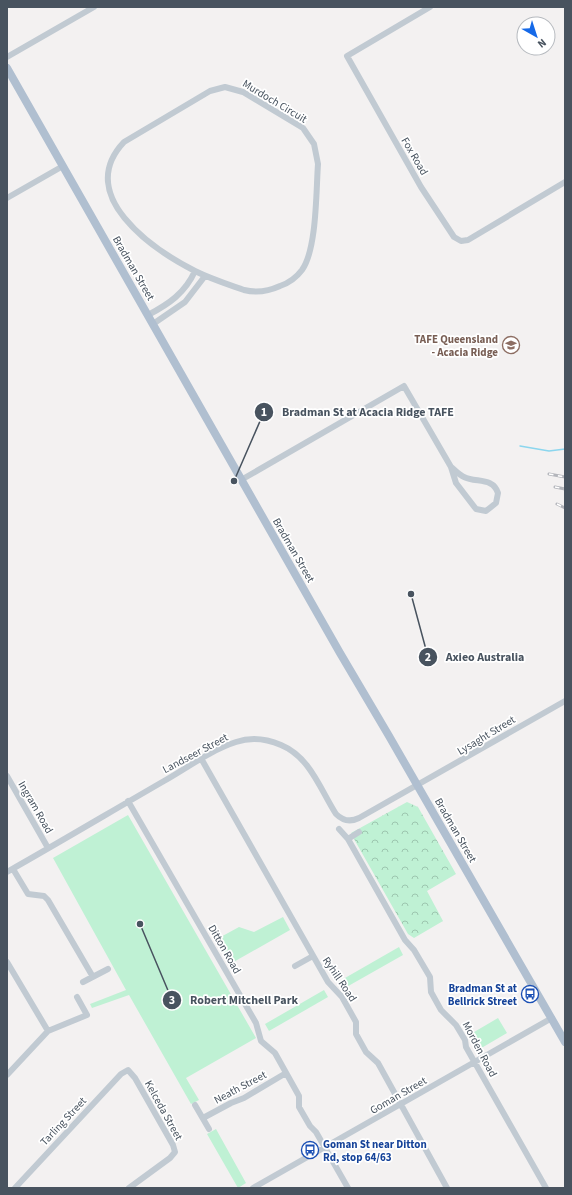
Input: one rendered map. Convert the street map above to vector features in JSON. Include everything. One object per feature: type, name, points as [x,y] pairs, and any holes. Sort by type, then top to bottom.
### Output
[{"type":"main road","name":"Bradman Street","points":[[7,68],[340,653],[564,1037]]},
{"type":"street","points":[[7,57],[94,7]]},
{"type":"street","name":"Fox Road","points":[[430,7],[347,56],[421,187],[454,237],[461,241],[468,240],[565,182]]},
{"type":"street","name":"Murdoch Circuit","points":[[229,87],[243,92],[303,128],[314,144],[318,164],[311,242],[308,258],[298,274],[289,283],[270,290],[250,292],[205,276],[159,249],[138,231],[118,210],[109,190],[110,166],[119,148],[131,138],[210,91],[229,87]]},
{"type":"street","points":[[7,198],[63,166]]},
{"type":"street","points":[[148,316],[166,305],[181,293],[195,271]]},
{"type":"street","points":[[153,324],[179,307],[196,290],[205,276]]},
{"type":"street","points":[[241,480],[404,386],[451,467],[456,483],[476,509],[486,511],[496,503],[498,493],[494,486],[488,482],[463,477],[451,467]]},
{"type":"street","name":"Lysaght Street","points":[[418,785],[565,701]]},
{"type":"street","name":"Landseer Street","points":[[10,870],[224,747],[242,740],[260,740],[282,745],[304,761],[336,814],[343,819],[349,820],[359,818],[418,785]]},
{"type":"street","name":"Ryhill Road","points":[[202,760],[332,989],[342,997],[356,1022],[356,1034],[366,1052],[378,1063],[447,1188]]},
{"type":"street","name":"Ingram Road","points":[[7,776],[48,848]]},
{"type":"street","name":"Ditton Road","points":[[128,801],[256,1023],[261,1041],[275,1053],[299,1096],[299,1107],[348,1188]]},
{"type":"street","name":"Morden Road","points":[[339,829],[348,839],[405,940],[414,950],[430,977],[431,992],[441,1010],[456,1024],[475,1062],[546,1188]]},
{"type":"street","points":[[348,839],[359,832]]},
{"type":"street","points":[[10,870],[28,894],[44,896],[48,900],[93,977]]},
{"type":"street","points":[[295,966],[313,956]]},
{"type":"street","points":[[7,962],[48,1031]]},
{"type":"street","points":[[83,982],[108,969]]},
{"type":"street","points":[[7,1075],[48,1031],[87,1014],[77,996]]},
{"type":"street","name":"Goman Street","points":[[253,1188],[552,1018]]},
{"type":"street","name":"Tarling Street","points":[[15,1188],[121,1074],[128,1070]]},
{"type":"street","name":"Kelceda Street","points":[[128,1070],[135,1078],[173,1145],[175,1152],[170,1158],[129,1188]]},
{"type":"street","name":"Neath Street","points":[[203,1118],[231,1103],[244,1098],[286,1073]]},
{"type":"street","points":[[195,1105],[209,1130]]},
{"type":"green space","points":[[407,802],[418,807],[456,874],[427,891],[443,921],[414,938],[408,934],[351,833]]},
{"type":"green space","points":[[128,815],[256,1038],[186,1078],[199,1100],[191,1104],[129,995],[92,1008],[90,1004],[126,990],[53,858]]},
{"type":"green space","points":[[283,917],[290,930],[230,964],[217,939],[239,927],[254,932]]},
{"type":"green space","points":[[399,947],[403,955],[343,989],[338,982]]},
{"type":"green space","points":[[324,990],[328,997],[269,1031],[265,1024]]},
{"type":"green space","points":[[498,1018],[507,1033],[478,1050],[469,1035]]},
{"type":"green space","points":[[216,1129],[246,1183],[238,1188],[207,1134]]},
{"type":"waterway","points":[[520,446],[549,451],[565,449]]},
{"type":"railway","points":[[549,474],[565,477]]},
{"type":"railway","points":[[555,487],[565,489]]},
{"type":"railway","points":[[557,504],[565,508]]},
{"type":"place","name":"TAFE Queensland - Acacia Ridge","points":[[511,345]]},
{"type":"place","name":"Bradman St at Acacia Ridge TAFE","points":[[234,481]]},
{"type":"place","name":"Axieo Australia","points":[[411,594]]},
{"type":"place","name":"Robert Mitchell Park","points":[[140,924]]},
{"type":"place","name":"Bradman St at Bellrick Street","points":[[530,994]]},
{"type":"place","name":"Goman St near Ditton Rd, stop 64/63","points":[[310,1150]]}]
